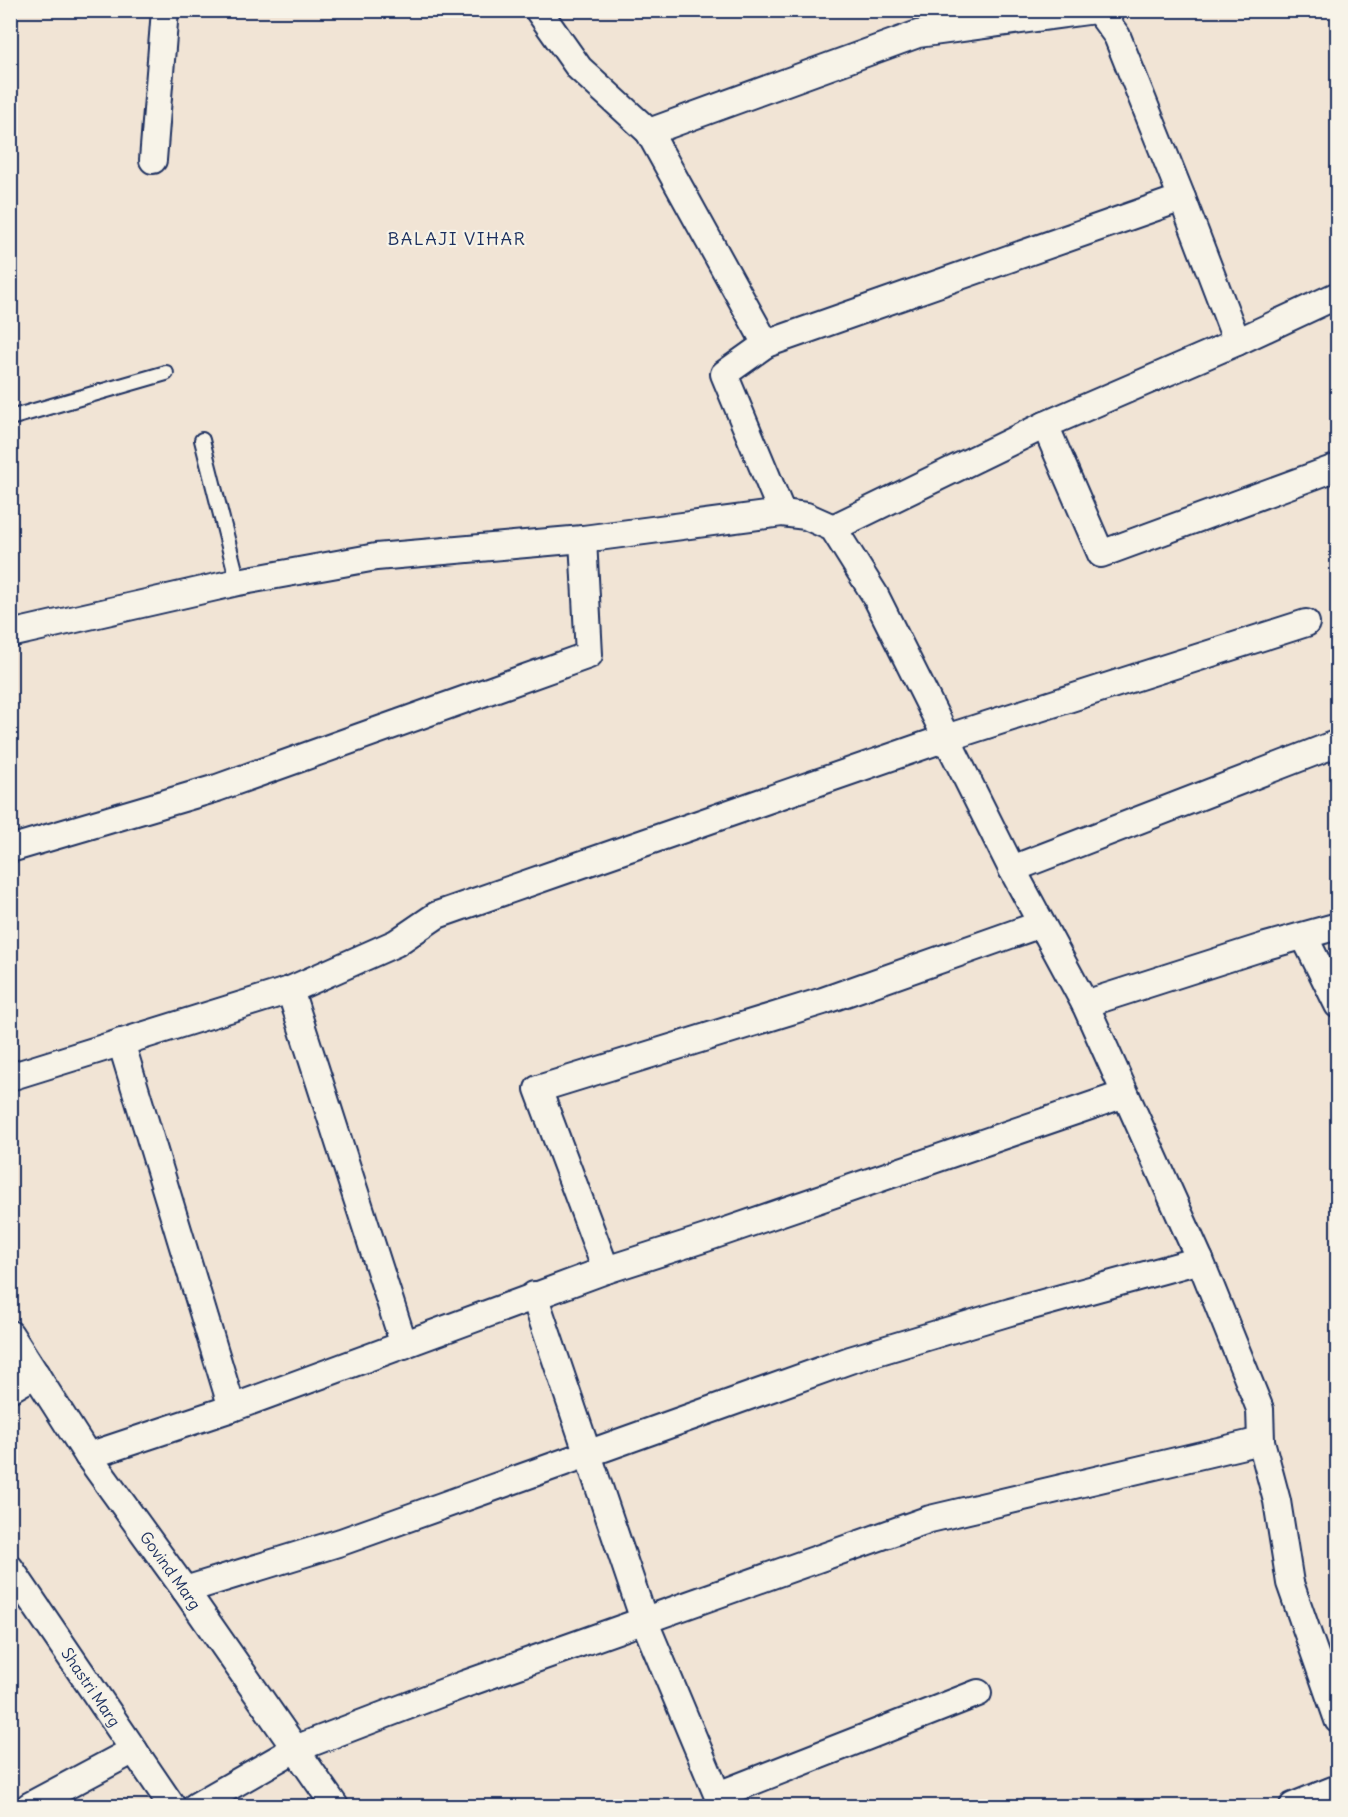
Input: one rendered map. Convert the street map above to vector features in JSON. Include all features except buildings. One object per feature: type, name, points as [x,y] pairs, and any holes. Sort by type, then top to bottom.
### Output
[{"type":"street","points":[[153,160],[165,10]]},
{"type":"street","points":[[538,10],[579,68],[649,132],[766,344]]},
{"type":"street","points":[[649,132],[918,34],[1096,10],[1117,36],[1237,342]]},
{"type":"street","points":[[782,513],[724,374],[766,344],[1182,198]]},
{"type":"street","points":[[833,528],[1045,425],[1237,342],[1338,295]]},
{"type":"street","points":[[1045,425],[1101,554],[1338,467]]},
{"type":"street","points":[[11,632],[238,582],[376,557],[583,539],[782,513],[806,516],[833,528],[875,595],[1012,869],[1085,1004],[1200,1260],[1260,1409],[1261,1441],[1277,1501],[1290,1583],[1338,1720]]},
{"type":"street","points":[[10,849],[217,788],[589,655],[583,539]]},
{"type":"street","points":[[10,1077],[290,990],[396,943],[437,915],[946,738],[1306,623]]},
{"type":"street","points":[[1012,869],[1338,743]]},
{"type":"street","points":[[606,1270],[538,1089],[824,1001],[1041,924]]},
{"type":"street","points":[[1085,1004],[1338,926]]},
{"type":"street","points":[[1304,936],[1338,1005]]},
{"type":"street","points":[[290,990],[404,1345]]},
{"type":"street","points":[[121,1042],[232,1408]]},
{"type":"street","points":[[88,1456],[232,1408],[534,1295],[1125,1094]]},
{"type":"street","points":[[185,1590],[341,1542],[850,1360],[1010,1312],[1200,1260]]},
{"type":"street","points":[[534,1295],[644,1620],[720,1801],[978,1693]]},
{"type":"street","name":"Govind Marg","points":[[10,1334],[88,1456],[185,1590],[335,1806]]},
{"type":"street","points":[[10,1389],[36,1374]]},
{"type":"street","points":[[196,1806],[295,1749],[465,1684],[930,1518],[1261,1441]]},
{"type":"street","name":"Shastri Marg","points":[[10,1569],[172,1806]]},
{"type":"street","points":[[29,1806],[134,1750]]},
{"type":"street","points":[[1293,1806],[1338,1788]]},
{"type":"lane","points":[[10,418],[166,373]]},
{"type":"lane","points":[[202,440],[238,582]]},
{"type":"district","name":"BALAJI VIHAR","points":[[457,239]]}]
